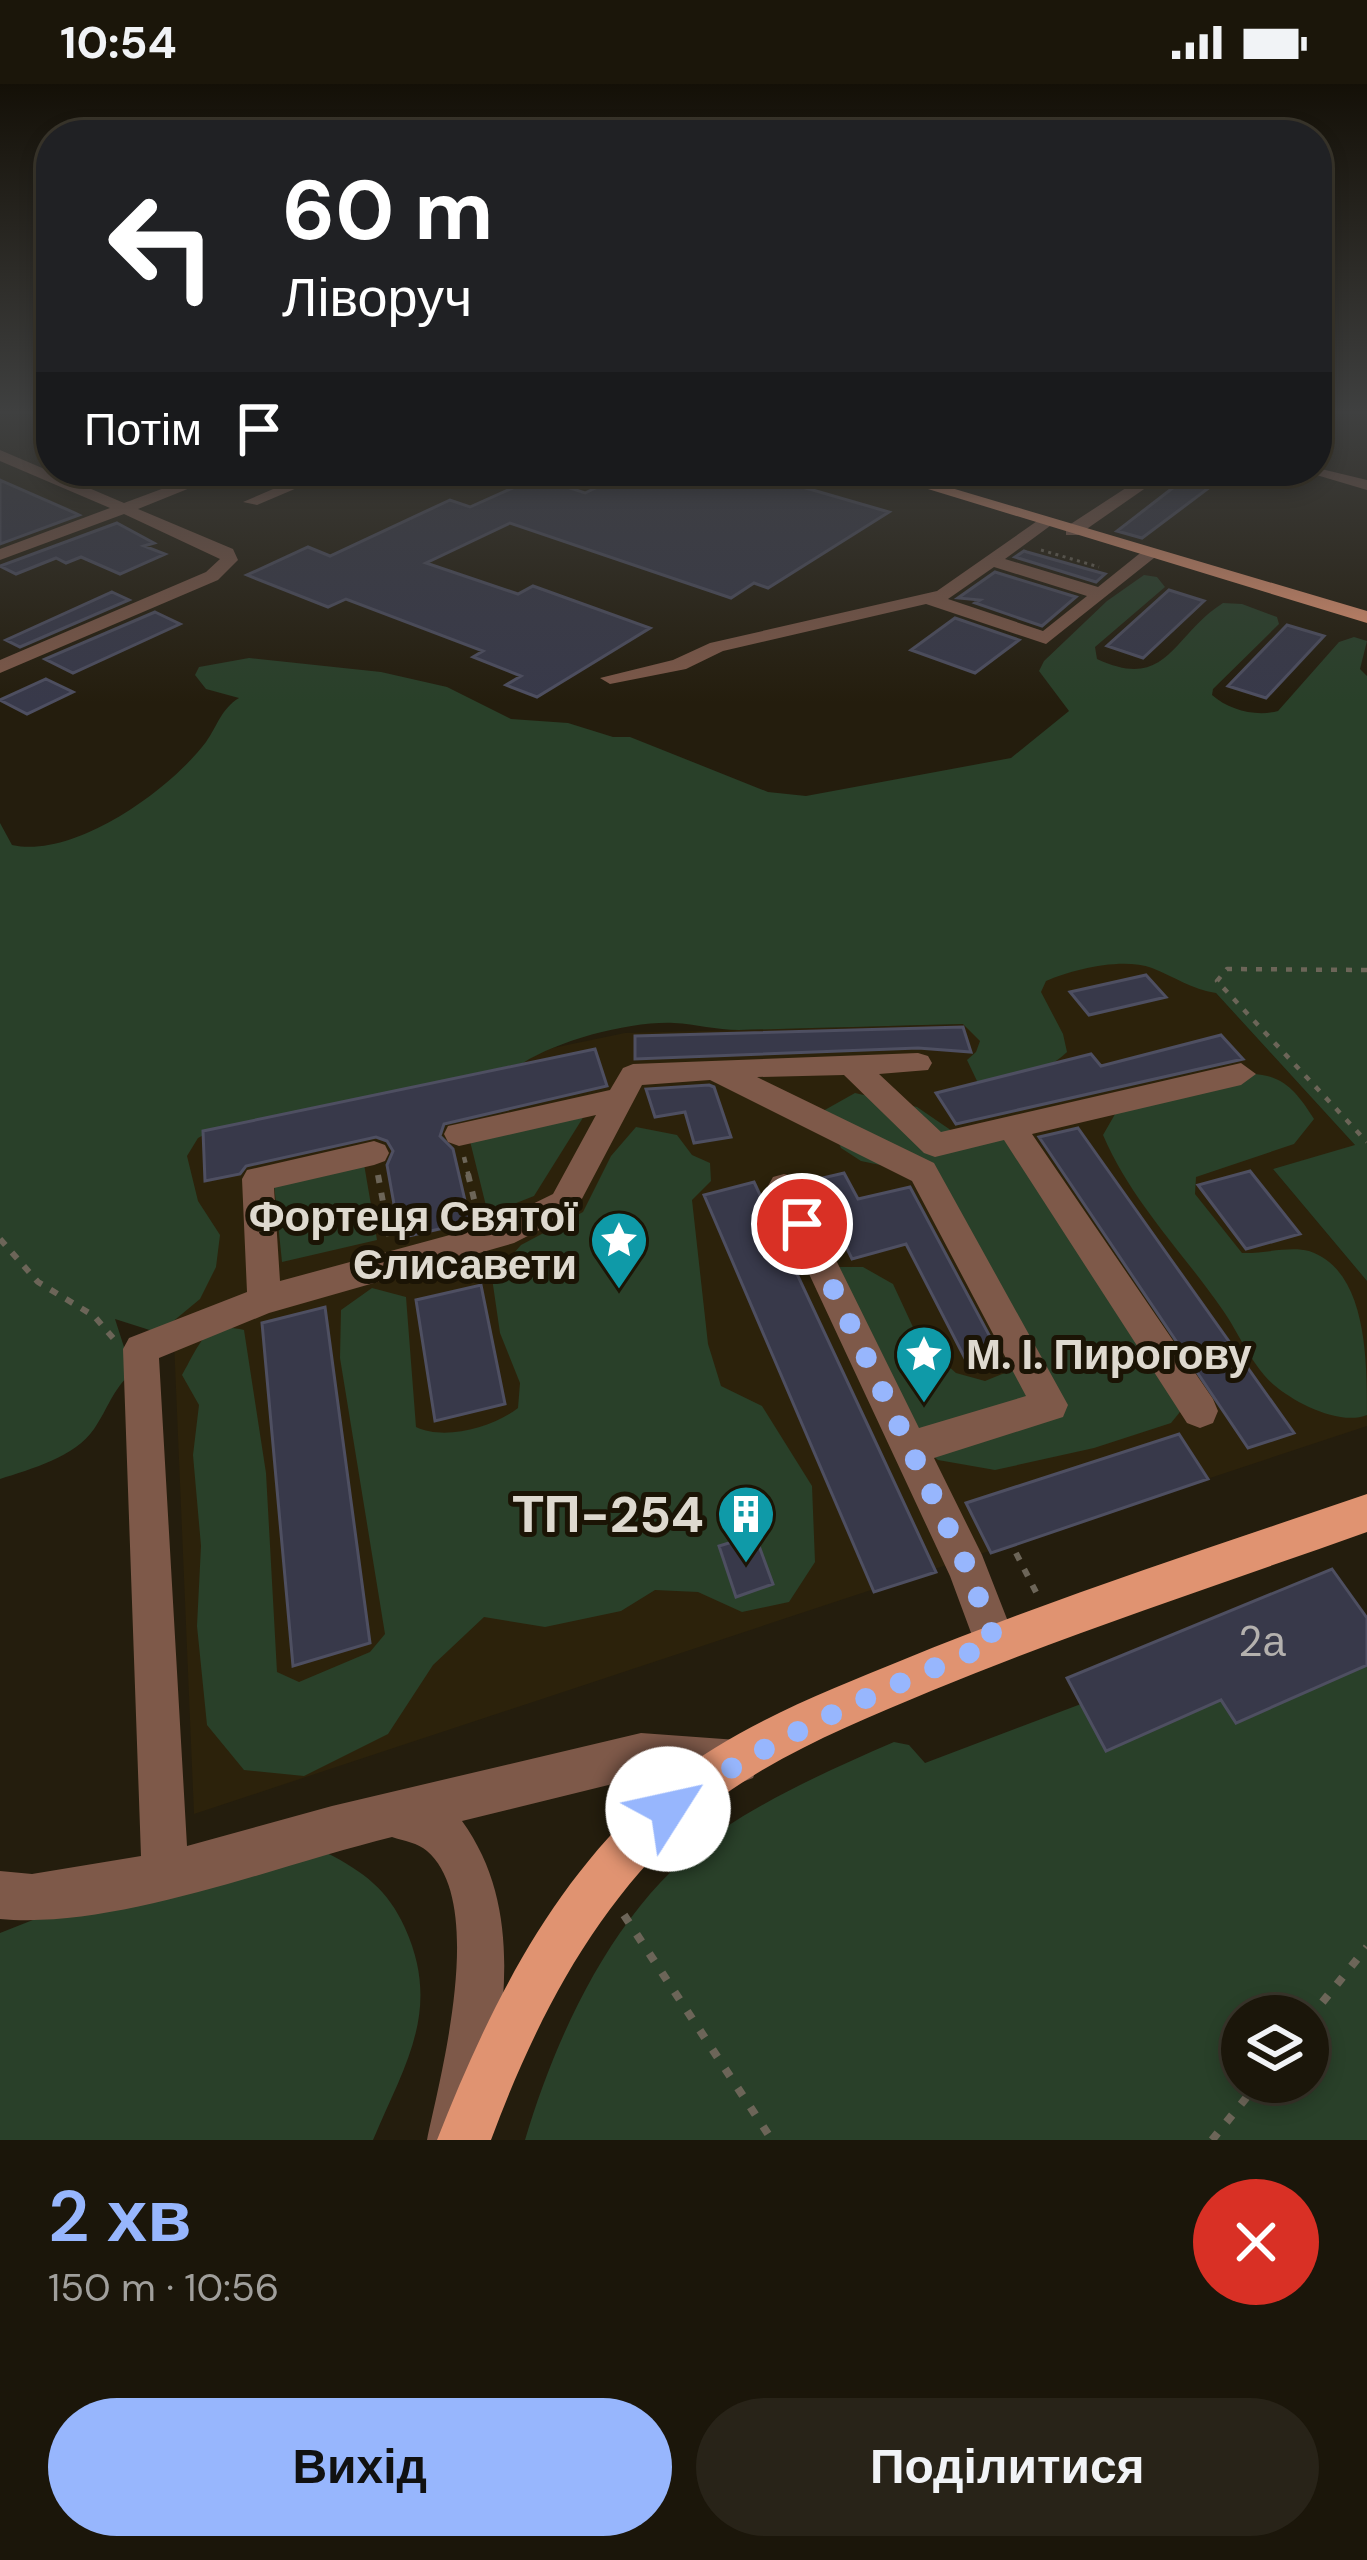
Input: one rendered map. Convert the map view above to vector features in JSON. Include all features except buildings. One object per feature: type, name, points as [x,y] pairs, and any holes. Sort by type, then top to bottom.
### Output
[{"type":"main road","points":[[1004,511],[1367,616]]},
{"type":"main road","points":[[464,2140],[507,2030],[556,1943],[617,1864],[668,1809],[736,1762],[820,1717],[995,1642],[1367,1513]]},
{"type":"street","points":[[0,555],[117,511]]},
{"type":"street","points":[[0,667],[227,566],[227,553],[136,511]]},
{"type":"street","points":[[1072,531],[1102,511]]},
{"type":"street","points":[[610,678],[680,664],[717,647],[943,595],[1046,524]]},
{"type":"street","points":[[928,598],[1046,638],[1150,554]]},
{"type":"street","points":[[992,561],[1098,593]]},
{"type":"street","points":[[165,1876],[141,1349],[264,1300],[483,1239],[564,1203],[633,1075],[918,1063]]},
{"type":"street","points":[[850,1065],[935,1145],[1241,1074]]},
{"type":"street","points":[[714,1069],[922,1172],[1050,1405],[910,1448]]},
{"type":"street","points":[[459,1134],[620,1099]]},
{"type":"street","points":[[1010,1126],[1200,1412]]},
{"type":"street","points":[[264,1300],[258,1179],[374,1153]]},
{"type":"street","points":[[784,1186],[968,1569],[995,1642]]},
{"type":"street","points":[[0,1894],[32,1898],[165,1876],[640,1755],[736,1762]]},
{"type":"street","points":[[396,1816],[445,1834],[473,1878],[478,1994],[454,2140]]},
{"type":"path","points":[[1017,543],[1122,574]]},
{"type":"path","points":[[1367,970],[1226,970],[1217,981],[1367,1142]]},
{"type":"path","points":[[459,1134],[483,1239]]},
{"type":"path","points":[[374,1153],[394,1264]]},
{"type":"path","points":[[0,1240],[38,1282],[94,1316],[144,1376]]},
{"type":"path","points":[[624,1915],[772,2140]]},
{"type":"path","points":[[1328,1995],[1367,1947]]},
{"type":"path","points":[[1212,2140],[1241,2103]]},
{"type":"shaded area","points":[[1161,933],[1356,1146],[1273,1169],[1367,1281],[1367,1426],[194,1814],[165,1128],[625,1033],[963,1024],[1041,961]]},
{"type":"green space","points":[[1144,575],[1157,577],[1165,587],[1095,647],[1097,659],[1139,669],[1155,664],[1223,603],[1242,604],[1277,617],[1279,624],[1213,689],[1212,695],[1243,711],[1278,711],[1339,642],[1354,637],[1367,641],[1360,669],[1367,676],[1367,1281],[1273,1169],[1355,1145],[1216,993],[1152,968],[1098,966],[1046,981],[1041,992],[1067,1052],[1037,1071],[1001,1080],[977,1081],[967,1060],[980,1041],[963,1024],[739,1030],[674,1023],[637,1025],[575,1040],[523,1063],[215,1129],[198,1138],[187,1156],[198,1201],[220,1235],[216,1267],[200,1299],[159,1333],[115,1319],[132,1372],[94,1429],[64,1454],[0,1479],[0,823],[12,845],[37,847],[63,842],[119,817],[190,761],[239,698],[206,689],[195,675],[199,667],[249,658],[381,672],[447,687],[511,719],[568,723],[613,737],[630,737],[768,792],[806,796],[1011,758],[1069,711],[1039,671],[1044,661],[1107,601]]},
{"type":"green space","points":[[1217,1073],[1275,1078],[1294,1092],[1314,1119],[1294,1144],[1196,1177],[1195,1194],[1242,1253],[1309,1251],[1343,1277],[1360,1319],[1367,1415],[1356,1418],[1318,1411],[1266,1377],[1143,1204],[1103,1135],[1118,1109]]},
{"type":"green space","points":[[855,1093],[917,1107],[955,1133],[991,1125],[1036,1149],[1184,1407],[1171,1423],[1094,1448],[995,1470],[938,1460],[880,1414],[836,1267],[863,1267],[893,1284],[919,1340],[956,1373],[985,1381],[1017,1368],[977,1260],[904,1170],[861,1161],[841,1148],[823,1111]]},
{"type":"green space","points":[[584,1116],[534,1196],[488,1214],[470,1141]]},
{"type":"green space","points":[[636,1127],[677,1135],[692,1155],[710,1163],[711,1181],[692,1200],[708,1344],[721,1386],[762,1406],[812,1486],[815,1562],[789,1602],[742,1612],[698,1592],[655,1590],[621,1611],[545,1627],[484,1617],[433,1665],[388,1734],[304,1776],[244,1770],[207,1725],[197,1626],[201,1546],[193,1455],[199,1405],[182,1375],[199,1345],[220,1329],[244,1330],[266,1473],[277,1672],[299,1682],[370,1652],[385,1634],[340,1358],[341,1310],[372,1288],[406,1297],[416,1427],[454,1432],[508,1415],[518,1408],[520,1383],[500,1333],[492,1278],[521,1245],[583,1212],[611,1156]]},
{"type":"green space","points":[[364,1164],[377,1240],[282,1262],[274,1184]]},
{"type":"green space","points":[[1367,1665],[1367,2140],[525,2140],[575,2009],[624,1927],[686,1857],[743,1816],[894,1742],[909,1745],[925,1763],[1081,1704],[1107,1750],[1221,1700],[1236,1723]]},
{"type":"green space","points":[[327,1853],[383,1893],[405,1928],[416,1958],[420,2011],[415,2036],[373,2140],[0,2140],[0,1933],[48,1914]]},
{"type":"place","name":"Фортеця Святої Єлисавети","points":[[619,1291]]},
{"type":"place","name":"М. І. Пирогову","points":[[924,1405]]},
{"type":"place","name":"ТП-254","points":[[746,1565]]},
{"type":"route","points":[[668,1809],[736,1762],[820,1717],[995,1642],[968,1569],[802,1224]]}]
